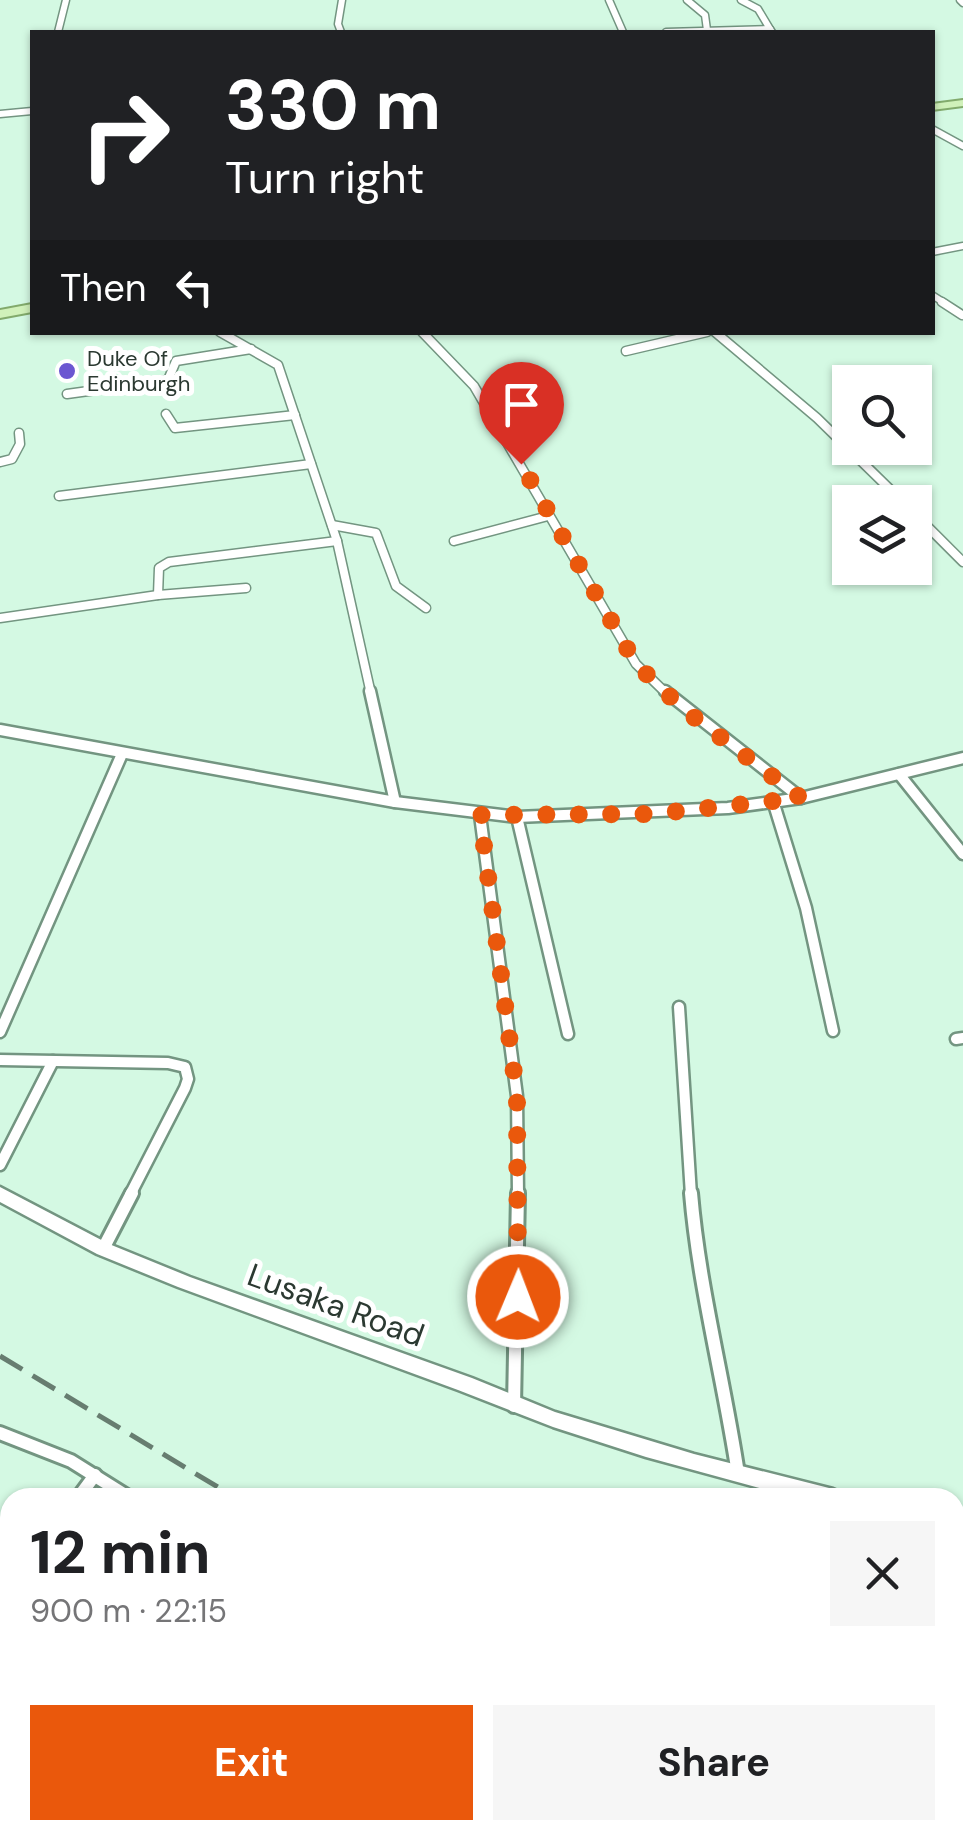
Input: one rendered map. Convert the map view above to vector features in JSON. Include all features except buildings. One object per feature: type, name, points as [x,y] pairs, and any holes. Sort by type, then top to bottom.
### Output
[{"type":"main road","points":[[935,107],[963,102]]},
{"type":"main road","points":[[1,313],[30,308]]},
{"type":"street","points":[[59,30],[66,15],[66,0]]},
{"type":"street","points":[[340,30],[342,0]]},
{"type":"street","points":[[609,0],[622,30]]},
{"type":"street","points":[[686,0],[705,15],[707,30]]},
{"type":"street","points":[[741,0],[758,9],[770,30]]},
{"type":"street","points":[[0,114],[30,112]]},
{"type":"street","points":[[935,131],[963,146]]},
{"type":"street","points":[[935,244],[946,249]]},
{"type":"street","points":[[935,251],[963,246]]},
{"type":"street","points":[[935,297],[962,314]]},
{"type":"street","points":[[226,335],[276,362],[337,541],[394,802]]},
{"type":"street","points":[[425,335],[474,386],[508,438],[548,516],[645,674],[683,709],[801,798]]},
{"type":"street","points":[[626,351],[694,335]]},
{"type":"street","points":[[719,335],[817,418],[886,485]]},
{"type":"street","points":[[67,394],[168,380],[176,361],[252,349]]},
{"type":"street","points":[[166,414],[174,428],[295,415]]},
{"type":"street","points":[[0,462],[12,459],[20,444],[19,433]]},
{"type":"street","points":[[58,496],[312,464]]},
{"type":"street","points":[[454,540],[548,516]]},
{"type":"street","points":[[332,525],[376,533],[396,586],[426,608]]},
{"type":"street","points":[[932,531],[963,562]]},
{"type":"street","points":[[158,595],[159,568],[169,562],[337,541]]},
{"type":"street","points":[[0,618],[158,595],[246,588]]},
{"type":"street","points":[[0,730],[394,802],[518,817],[652,814],[801,798],[963,758]]},
{"type":"street","points":[[0,1032],[122,754]]},
{"type":"street","points":[[899,774],[963,854]]},
{"type":"street","points":[[773,801],[806,908],[833,1031]]},
{"type":"street","points":[[480,815],[517,1096],[520,1261],[514,1406]]},
{"type":"street","points":[[518,817],[568,1034]]},
{"type":"street","points":[[679,1006],[691,1197],[704,1296],[724,1374],[738,1474]]},
{"type":"street","points":[[0,1060],[168,1063],[185,1067],[185,1088],[103,1248]]},
{"type":"street","points":[[0,1166],[53,1061]]},
{"type":"street","name":"Lusaka Road","points":[[0,1194],[103,1248],[514,1406],[794,1488]]},
{"type":"street","points":[[0,1433],[71,1461],[115,1488]]},
{"type":"street","points":[[85,1488],[95,1475]]},
{"type":"railway","points":[[0,1356],[219,1488]]},
{"type":"place","name":"Duke Of Edinburgh","points":[[67,371]]},
{"type":"route","points":[[518,1297],[517,1096],[480,815],[652,814],[801,798],[683,709],[636,664],[521,464]]}]
